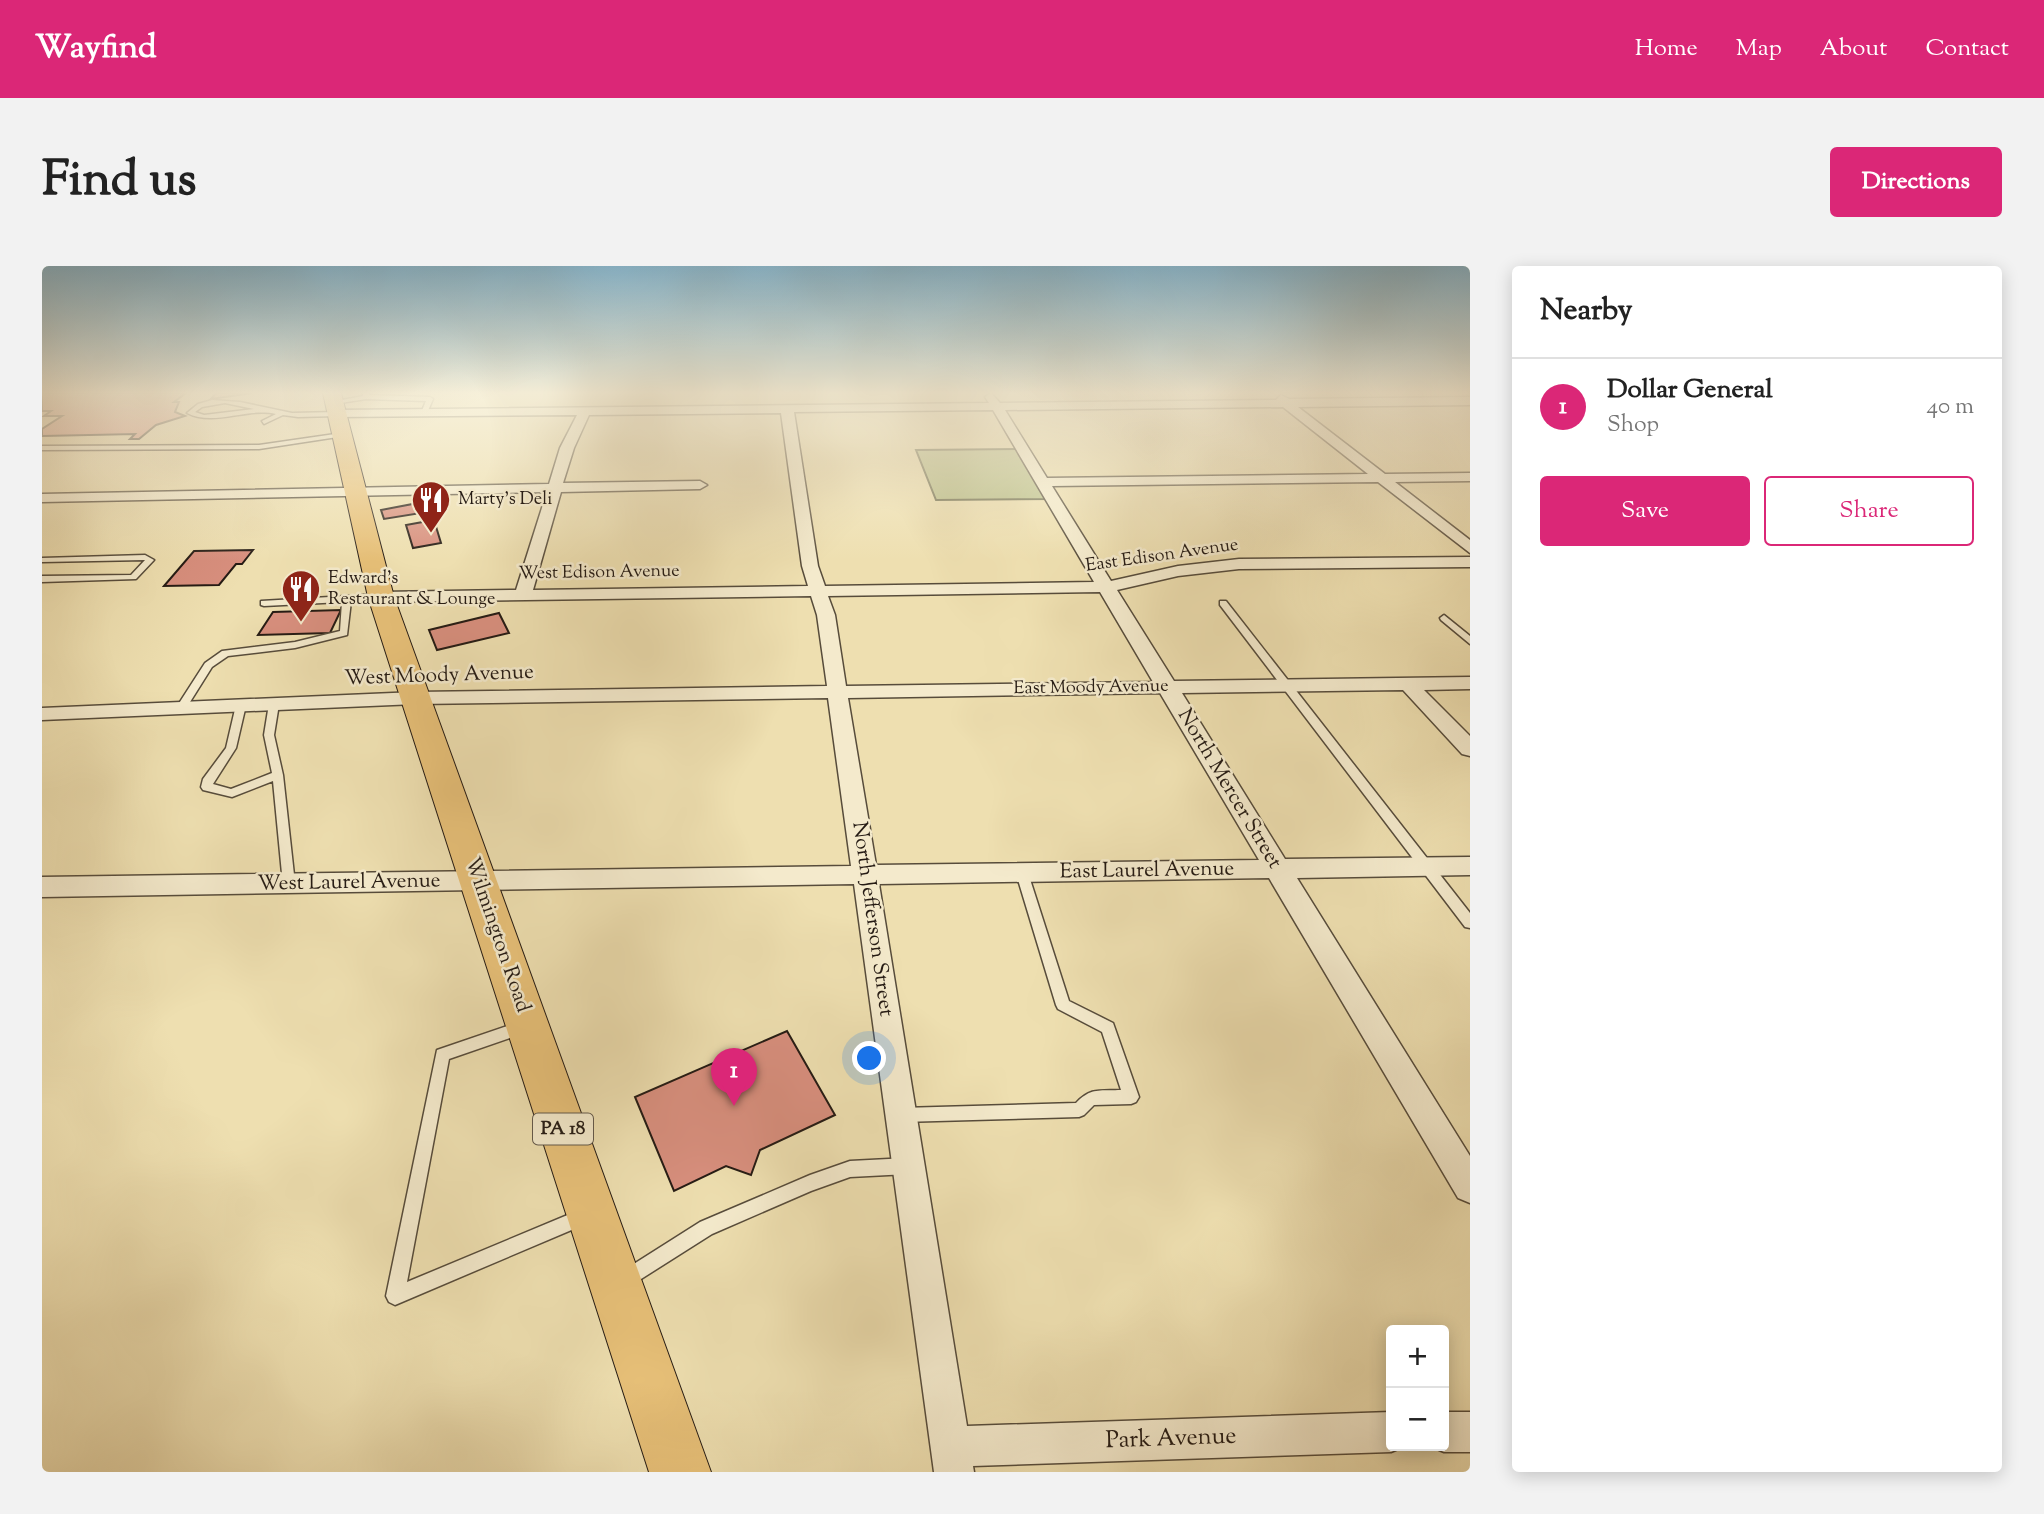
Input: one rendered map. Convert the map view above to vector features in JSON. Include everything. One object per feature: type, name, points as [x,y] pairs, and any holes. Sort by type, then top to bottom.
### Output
[{"type":"main road","name":"Wilmington Road","points":[[346,449],[381,597],[680,1472]]},
{"type":"street","points":[[523,595],[567,449]]},
{"type":"street","name":"North Jefferson Street","points":[[794,449],[810,566],[826,615],[838,691],[952,1459]]},
{"type":"street","name":"North Mercer Street","points":[[1023,449],[1470,1186]]},
{"type":"street","points":[[1344,449],[1470,548]]},
{"type":"street","points":[[1043,482],[1470,477]]},
{"type":"street","points":[[42,498],[701,485]]},
{"type":"street","name":"East Edison Avenue","points":[[818,591],[1106,587],[1220,565],[1470,562]]},
{"type":"street","name":"West Edison Avenue","points":[[381,597],[818,591]]},
{"type":"street","name":"East Moody Avenue","points":[[838,691],[1470,683]]},
{"type":"street","points":[[1408,684],[1470,749]]},
{"type":"street","name":"West Moody Avenue","points":[[42,714],[416,698],[838,691]]},
{"type":"street","name":"East Laurel Avenue","points":[[865,875],[1470,866]]},
{"type":"street","name":"West Laurel Avenue","points":[[42,887],[865,875]]},
{"type":"street","name":"Park Avenue","points":[[952,1459],[1386,1432]]},
{"type":"street","points":[[1449,1432],[1470,1432]]},
{"type":"lane","points":[[42,560],[145,557],[150,560],[133,577],[42,579]]},
{"type":"lane","points":[[264,603],[381,597]]},
{"type":"lane","points":[[181,708],[208,665],[225,653],[295,645],[344,633],[346,598]]},
{"type":"lane","points":[[1223,603],[1470,923]]},
{"type":"lane","points":[[1444,618],[1470,641]]},
{"type":"lane","points":[[274,704],[269,735],[278,775],[289,884]]},
{"type":"lane","points":[[240,705],[232,748],[207,782],[207,787],[232,793],[278,775]]},
{"type":"lane","points":[[901,1115],[1079,1111],[1091,1098],[1132,1097],[1108,1028],[1063,1005],[1022,873]]},
{"type":"lane","points":[[528,1025],[442,1055],[395,1296],[592,1212]]},
{"type":"lane","points":[[617,1285],[706,1227],[810,1183],[850,1169],[908,1166]]},
{"type":"green space","points":[[1023,449],[1053,499],[936,500],[916,450]]},
{"type":"building","points":[[418,503],[421,513],[384,519],[381,510]]},
{"type":"building","points":[[434,520],[441,543],[413,548],[406,525]]},
{"type":"building","points":[[253,550],[242,564],[236,564],[219,585],[164,586],[194,551]]},
{"type":"building","name":"Edward's Restaurant & Lounge","points":[[341,610],[330,633],[258,635],[273,612]]},
{"type":"building","points":[[499,613],[509,633],[437,650],[429,630]]},
{"type":"building","points":[[787,1031],[835,1115],[760,1150],[751,1175],[726,1166],[674,1191],[635,1097]]},
{"type":"place","name":"Marty's Deli","points":[[431,534]]},
{"type":"place","name":"Edward's Restaurant & Lounge","points":[[301,623]]},
{"type":"place","name":"Dollar General","points":[[734,1106]]}]
